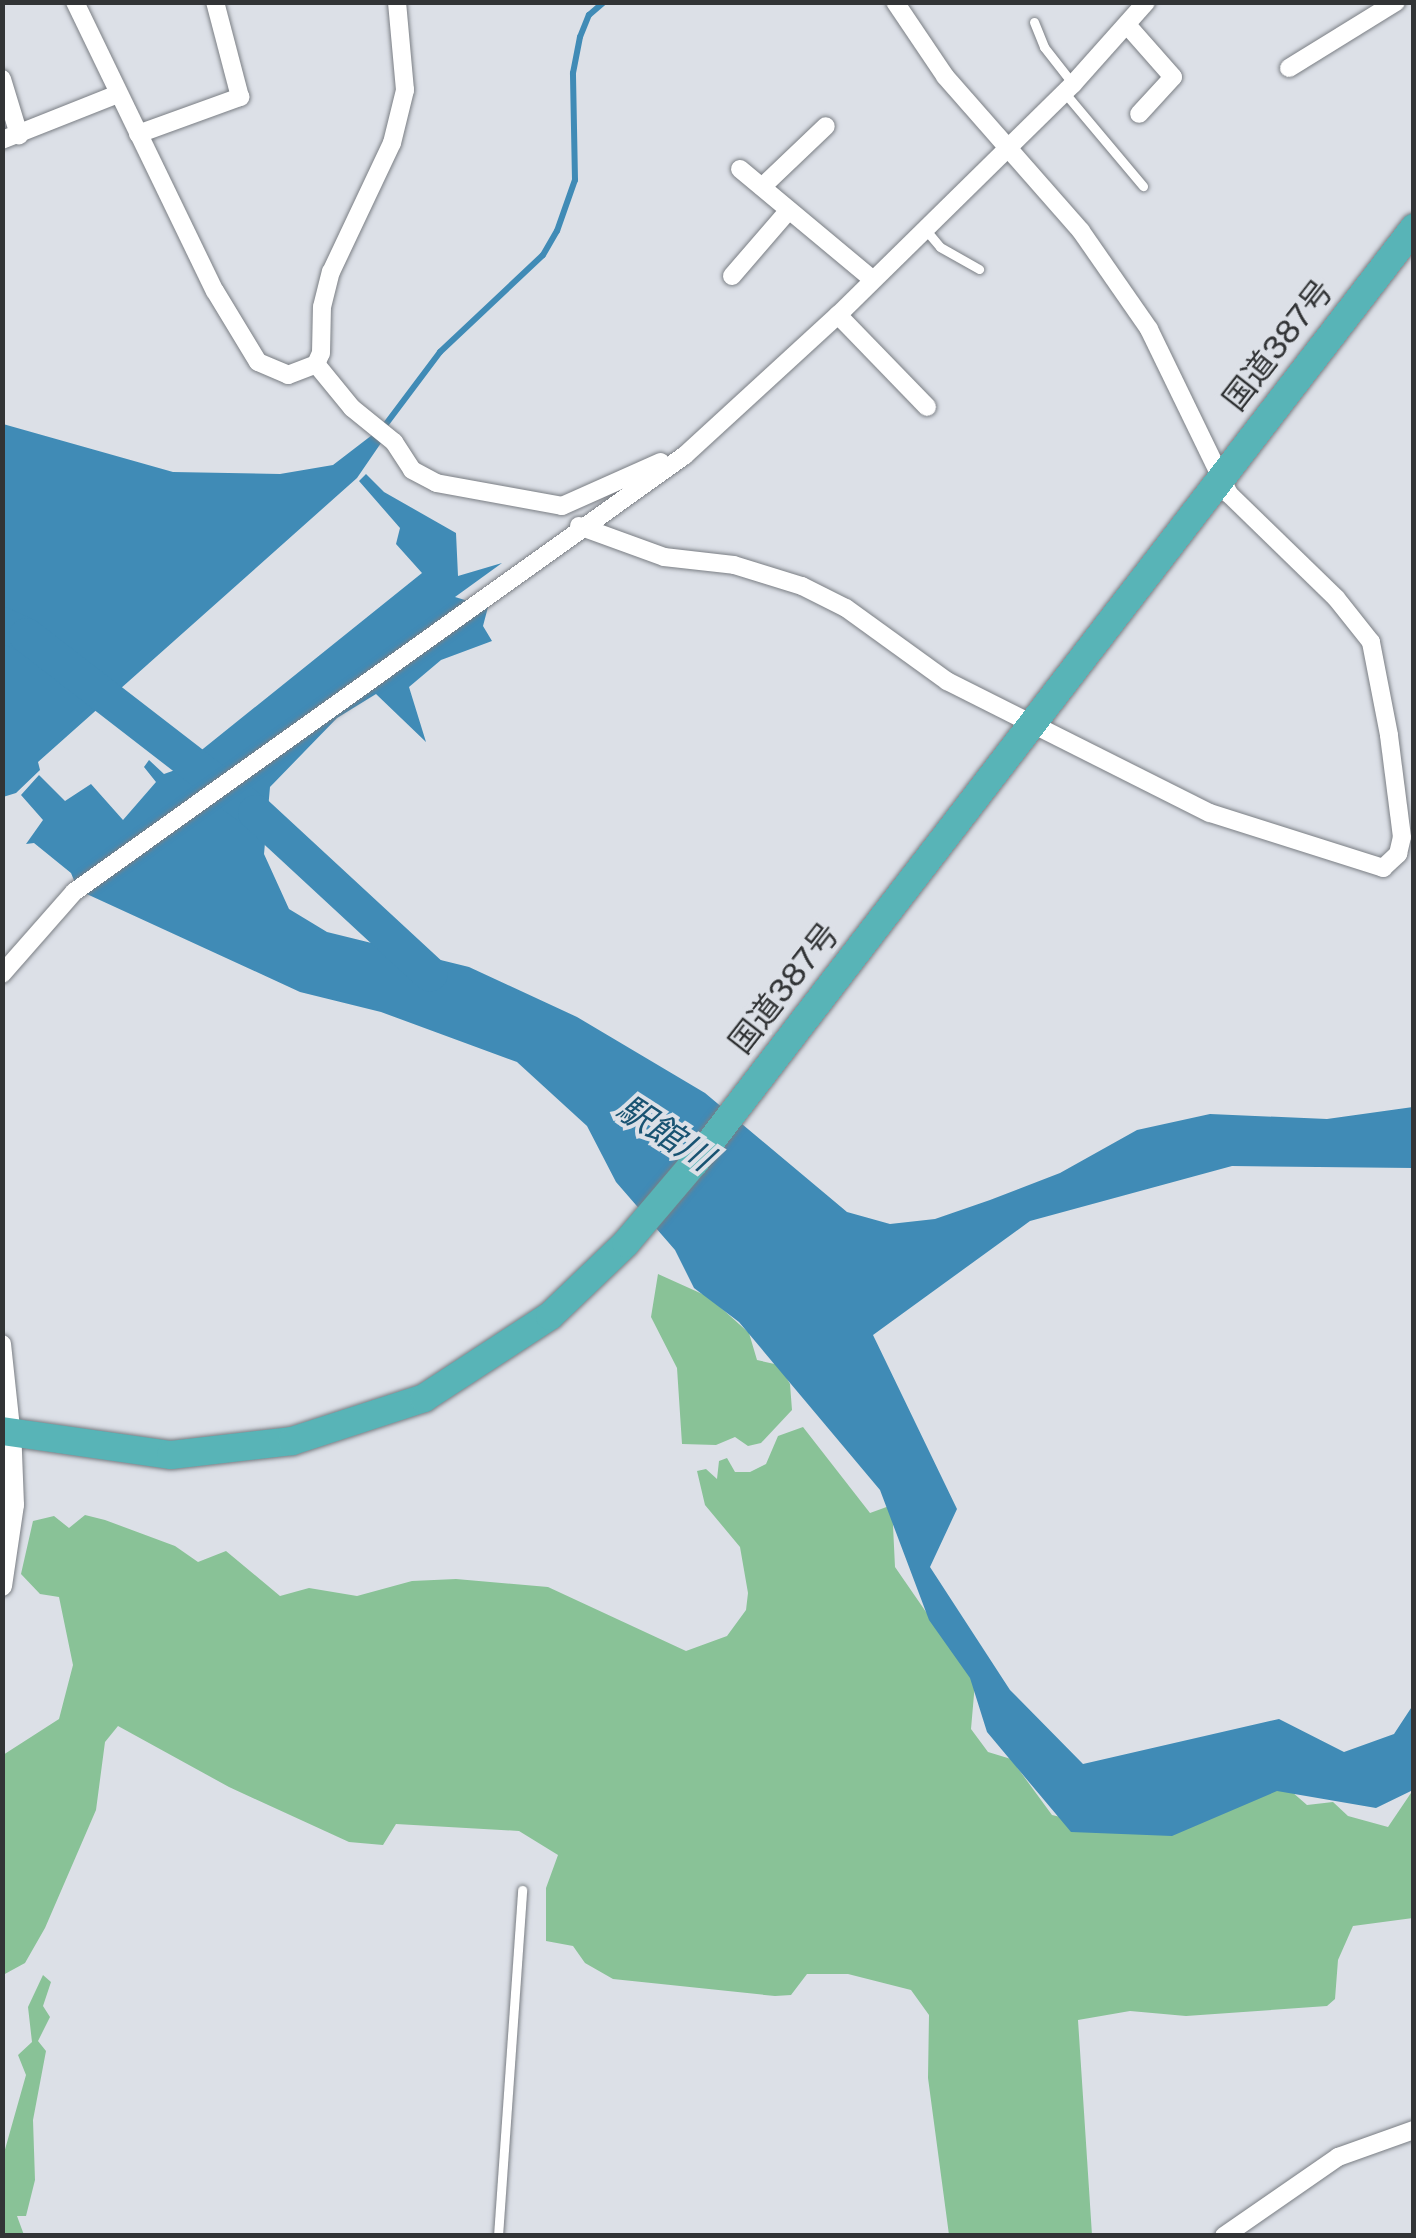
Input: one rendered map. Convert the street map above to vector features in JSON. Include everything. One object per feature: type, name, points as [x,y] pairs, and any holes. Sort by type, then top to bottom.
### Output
[{"type":"highway","name":"国道387号","points":[[8,1431],[104,1450],[186,1454],[258,1447],[352,1425],[424,1398],[488,1361],[550,1316],[626,1243],[1414,228]]},
{"type":"street","points":[[75,2],[209,279],[258,362],[288,374],[316,364]]},
{"type":"street","points":[[138,134],[240,97],[215,2]]},
{"type":"street","points":[[398,2],[406,90],[392,143],[331,272],[316,364],[352,408],[394,442],[412,470],[436,484],[562,506],[692,450]]},
{"type":"street","points":[[572,530],[664,557],[734,565],[802,586],[846,608],[948,681],[1027,728],[1223,819],[1383,868],[1402,847],[1371,642],[1336,598],[1238,506],[1149,329],[1071,218],[1007,148],[895,2]]},
{"type":"street","points":[[2,974],[74,892],[572,530],[692,450],[838,315],[923,226],[1069,88],[1146,2]]},
{"type":"street","points":[[1288,68],[1396,2]]},
{"type":"street","points":[[1128,26],[1173,77],[1139,114]]},
{"type":"street","points":[[2,79],[11,138],[118,94]]},
{"type":"street","points":[[762,187],[826,126]]},
{"type":"street","points":[[740,169],[872,279]]},
{"type":"street","points":[[732,276],[789,210]]},
{"type":"street","points":[[838,315],[927,407]]},
{"type":"street","points":[[1394,792],[1414,784]]},
{"type":"street","points":[[2,1344],[14,1518],[2,1586]]},
{"type":"street","points":[[1224,2236],[1338,2157],[1414,2130]]},
{"type":"lane","points":[[1034,22],[1069,88],[1143,186]]},
{"type":"lane","points":[[923,226],[940,247],[979,269]]},
{"type":"lane","points":[[498,2236],[522,1890]]},
{"type":"green space","points":[[658,1274],[709,1297],[749,1333],[757,1360],[779,1365],[790,1384],[792,1410],[761,1443],[748,1446],[735,1437],[716,1445],[682,1444],[677,1368],[651,1317]]},
{"type":"green space","points":[[803,1427],[870,1513],[892,1505],[895,1567],[975,1683],[971,1729],[988,1752],[1011,1759],[1052,1815],[1091,1824],[1284,1785],[1307,1805],[1333,1802],[1348,1816],[1388,1827],[1413,1790],[1413,1918],[1353,1926],[1338,1960],[1335,1999],[1327,2006],[1186,2016],[1130,2011],[1078,2020],[1092,2235],[949,2235],[928,2078],[929,2015],[911,1990],[848,1974],[807,1974],[791,1995],[775,1996],[613,1979],[585,1963],[573,1946],[546,1941],[546,1888],[558,1855],[519,1831],[396,1824],[383,1845],[349,1842],[229,1787],[118,1726],[105,1742],[96,1810],[45,1928],[25,1963],[3,1975],[3,1755],[59,1719],[73,1665],[59,1597],[40,1594],[21,1574],[33,1521],[54,1516],[69,1528],[85,1515],[175,1546],[198,1562],[226,1551],[280,1596],[309,1588],[357,1596],[412,1581],[456,1579],[548,1587],[686,1651],[727,1636],[746,1610],[748,1593],[740,1547],[705,1505],[697,1471],[706,1469],[717,1479],[719,1461],[727,1458],[735,1472],[750,1472],[766,1464],[778,1436]]},
{"type":"green space","points":[[43,1975],[51,1982],[43,2006],[50,2017],[38,2041],[46,2051],[33,2120],[35,2180],[26,2216],[17,2216],[24,2235],[3,2235],[4,2153],[26,2075],[18,2055],[32,2042],[28,2007]]},
{"type":"water","points":[[3,424],[173,472],[280,474],[333,465],[376,432],[381,443],[357,478],[38,762],[40,770],[16,793],[3,797]]},
{"type":"water","points":[[366,474],[384,492],[456,533],[458,576],[502,563],[455,597],[488,607],[483,626],[492,641],[441,660],[409,687],[426,742],[376,694],[337,718],[270,787],[264,854],[289,909],[327,932],[469,967],[577,1017],[705,1093],[847,1212],[890,1224],[935,1219],[990,1200],[1060,1173],[1137,1130],[1210,1114],[1327,1119],[1413,1107],[1413,1168],[1232,1166],[1030,1221],[873,1335],[957,1509],[930,1567],[1010,1690],[1083,1764],[1279,1719],[1344,1752],[1394,1734],[1413,1705],[1413,1790],[1376,1808],[1277,1791],[1172,1836],[1071,1832],[987,1732],[970,1678],[929,1620],[880,1490],[739,1322],[694,1288],[675,1250],[616,1182],[587,1126],[517,1062],[381,1012],[300,992],[78,890],[71,873],[34,843],[26,844],[43,820],[21,795],[39,775],[65,801],[91,784],[123,820],[156,782],[144,767],[149,760],[164,774],[178,769],[422,573],[396,544],[400,528],[359,481]]},
{"type":"waterway","points":[[383,428],[440,352],[543,255],[557,231],[575,180],[573,73],[580,37],[589,15],[604,2]]},
{"type":"waterway","name":"駅館川","points":[[2,624],[26,635],[255,812],[430,974]]}]
